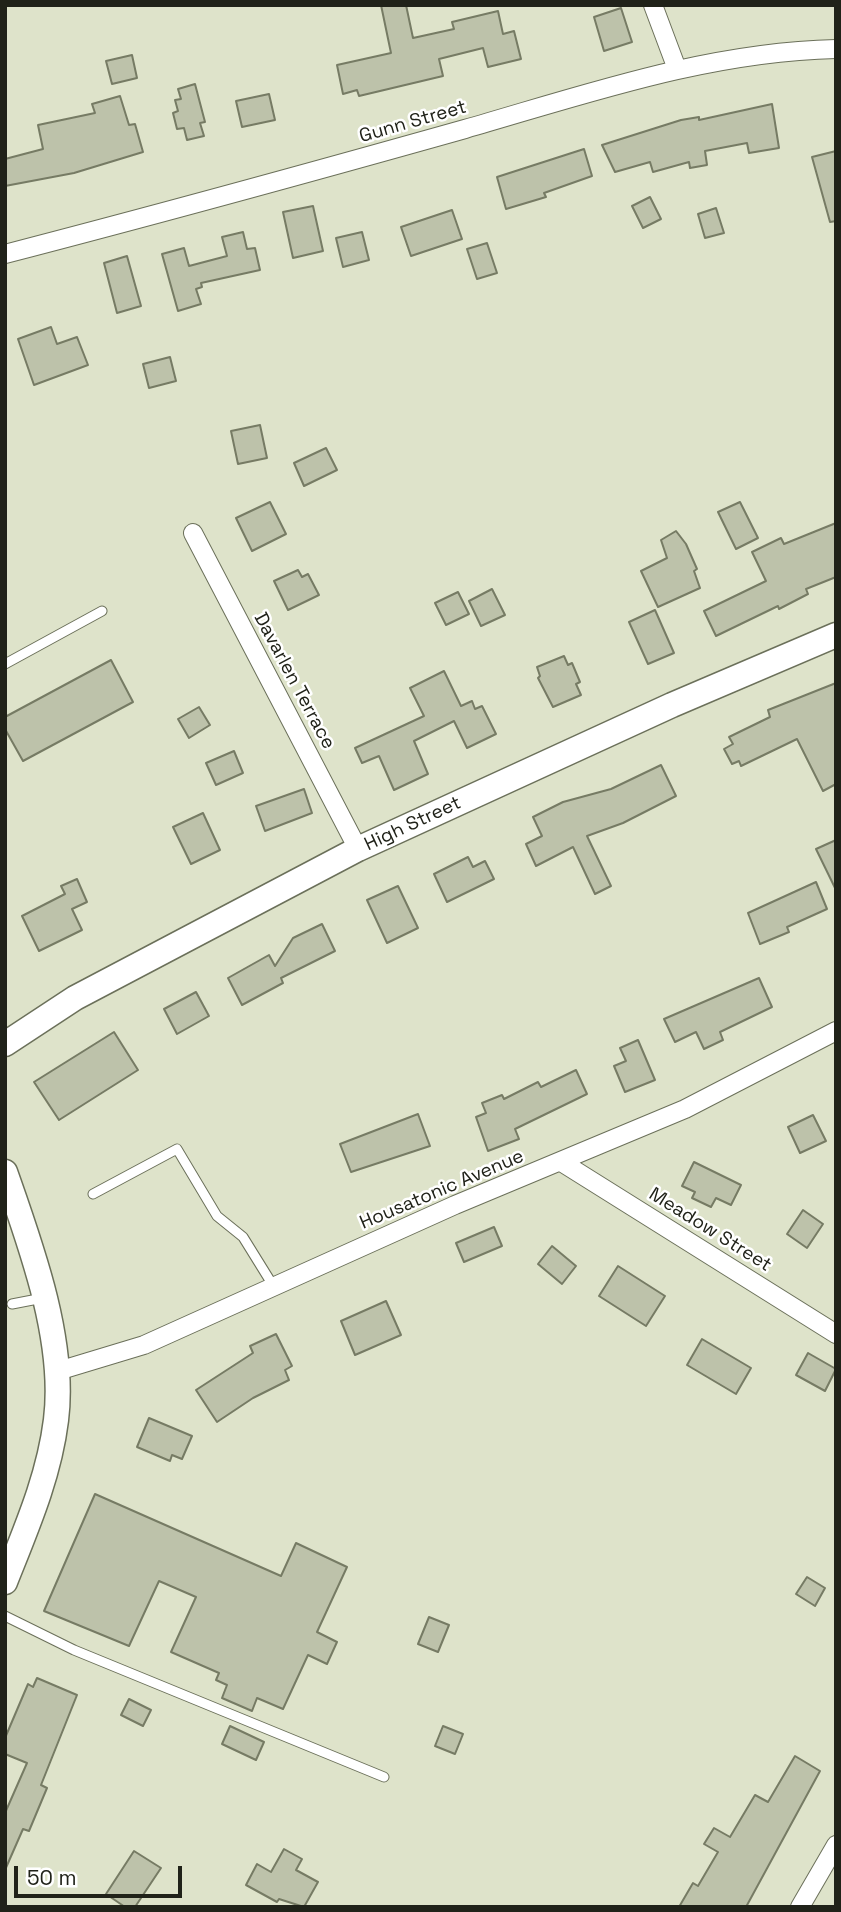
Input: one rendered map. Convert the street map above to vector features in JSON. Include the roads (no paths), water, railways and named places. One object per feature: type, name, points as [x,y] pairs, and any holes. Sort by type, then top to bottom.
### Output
[{"type":"main road","name":"High Street","points":[[5,1044],[75,998],[358,849],[672,705],[836,635]]},
{"type":"main road","points":[[5,1172],[43,1298],[58,1371],[56,1419],[50,1456],[39,1494],[5,1582]]},
{"type":"street","points":[[653,5],[677,69]]},
{"type":"street","name":"Gunn Street","points":[[5,254],[216,199],[677,69],[785,50],[836,49]]},
{"type":"street","name":"Davarlen Terrace","points":[[193,533],[358,849]]},
{"type":"street","name":"Housatonic Avenue","points":[[58,1371],[144,1345],[455,1205],[563,1163],[685,1110],[836,1031]]},
{"type":"street","name":"Meadow Street","points":[[563,1163],[836,1334]]},
{"type":"street","points":[[800,1907],[836,1845]]},
{"type":"lane","points":[[5,664],[102,611]]},
{"type":"lane","points":[[93,1194],[177,1149],[217,1216],[252,1249],[274,1287]]},
{"type":"lane","points":[[12,1304],[43,1298]]},
{"type":"lane","points":[[5,1616],[74,1650],[384,1777]]}]
